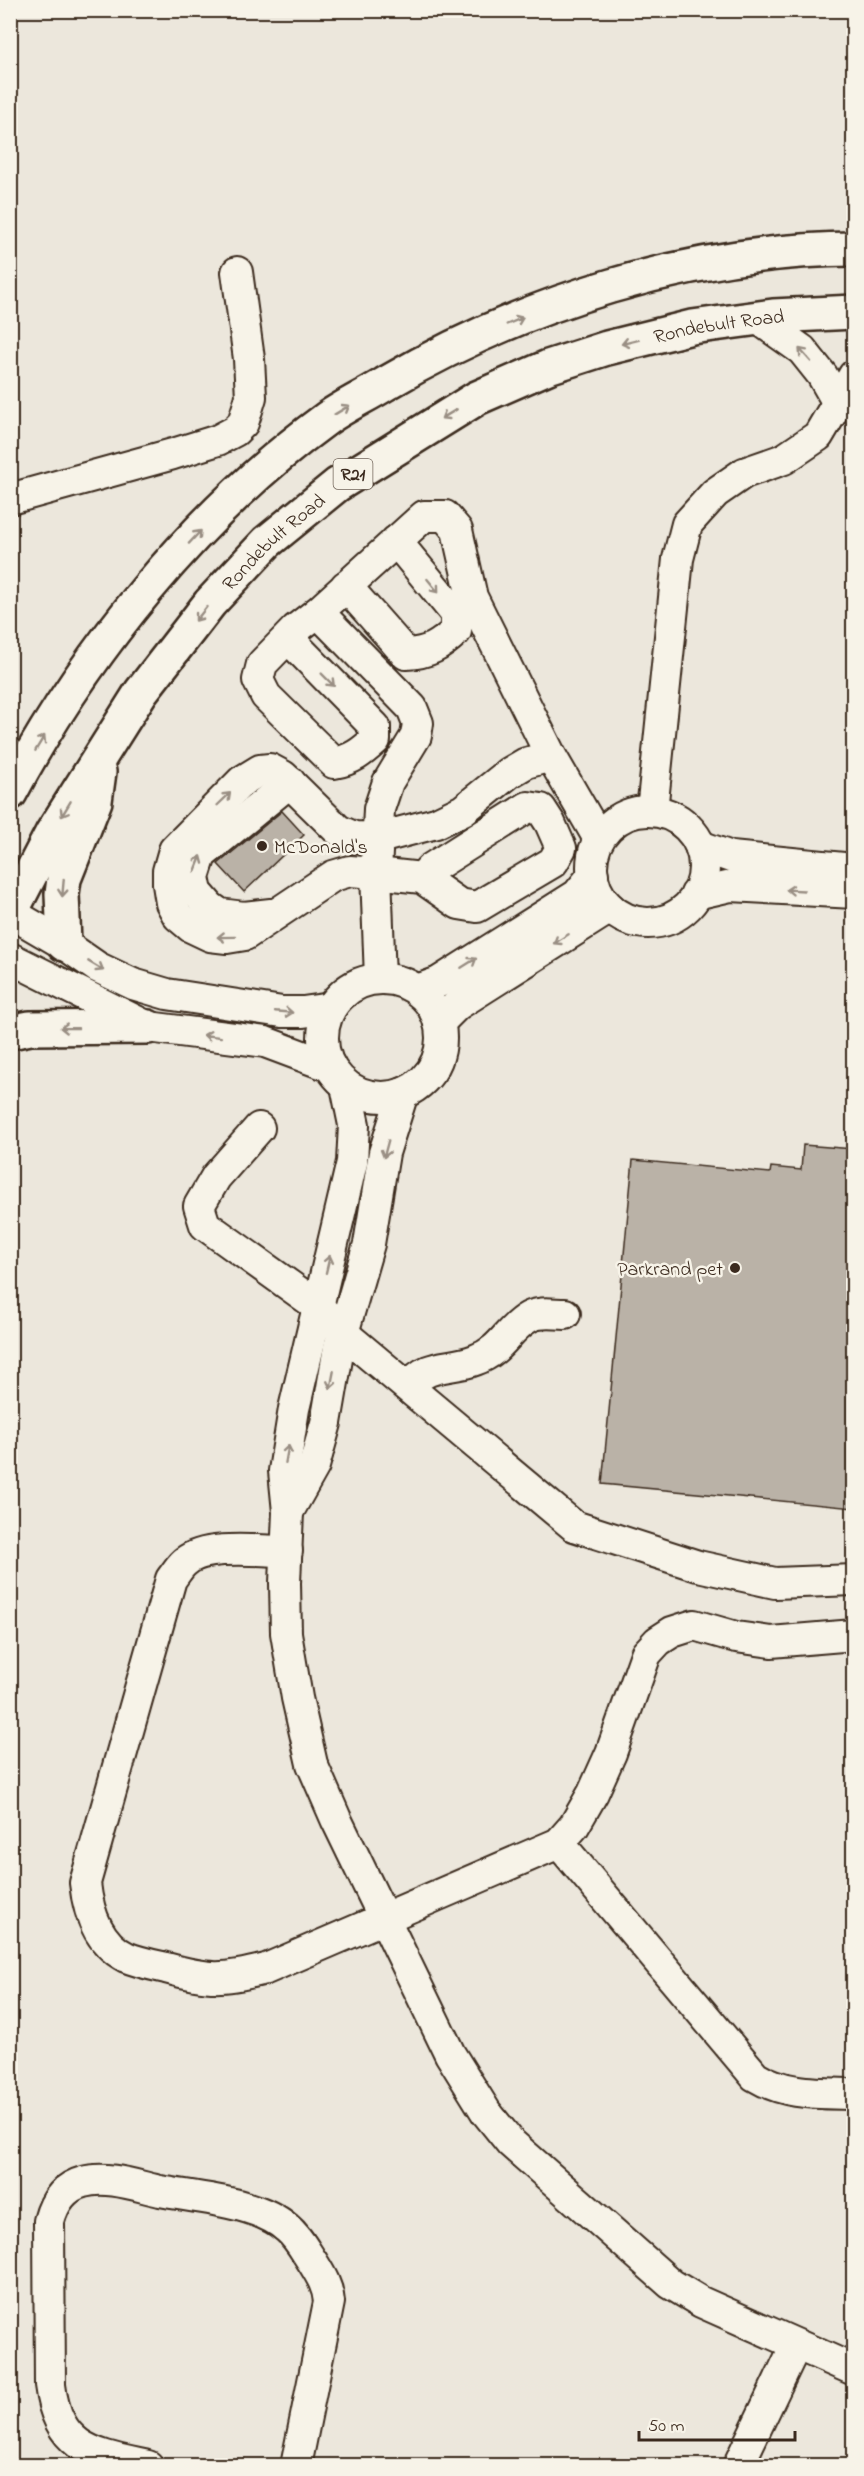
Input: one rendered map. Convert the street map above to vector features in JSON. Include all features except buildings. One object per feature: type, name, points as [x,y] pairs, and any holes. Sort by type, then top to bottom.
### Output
[{"type":"main road","points":[[11,791],[55,718],[106,643],[159,575],[231,498],[327,418],[445,350],[525,316],[610,285],[710,264],[774,254],[854,249]]},
{"type":"main road","name":"Rondebult Road","points":[[11,913],[52,833],[141,692],[210,603],[267,542],[337,485],[477,398],[548,367],[607,348],[692,327],[757,318],[854,312]]},
{"type":"main road","points":[[64,944],[62,894],[64,879],[95,801],[102,753]]},
{"type":"main road","points":[[10,1032],[30,1028],[148,1027]]},
{"type":"street","points":[[10,499],[218,440],[235,431],[243,423],[251,398],[249,359],[237,272]]},
{"type":"street","points":[[757,318],[802,350],[822,375],[838,403]]},
{"type":"street","points":[[652,810],[678,559],[687,524],[715,493],[744,473],[784,459],[818,436],[854,375]]},
{"type":"street","points":[[288,638],[424,516],[445,516],[457,530],[472,597],[551,756],[599,839]]},
{"type":"street","points":[[346,586],[406,654],[422,654],[438,648],[456,631],[456,614],[396,541]]},
{"type":"street","points":[[318,612],[412,708],[418,723],[416,736],[388,782],[379,809],[376,873],[380,979]]},
{"type":"street","points":[[422,878],[350,871],[333,876],[245,935],[227,938],[210,936],[191,927],[178,916],[171,903],[168,871],[174,850],[184,837],[242,781],[260,770],[270,769],[290,782],[338,830],[354,837],[379,838],[436,823],[463,810],[509,773],[526,763],[551,756]]},
{"type":"street","points":[[652,810],[675,818],[694,835],[700,846],[704,870],[696,894],[680,913],[657,922],[632,920],[610,908],[596,887],[593,875],[594,850],[599,839],[607,828],[627,814],[652,810]]},
{"type":"street","points":[[700,846],[731,857],[854,870]]},
{"type":"street","points":[[417,990],[439,982],[577,895],[593,875]]},
{"type":"street","points":[[696,894],[731,886],[854,893]]},
{"type":"street","points":[[439,1023],[458,1005],[610,908]]},
{"type":"street","points":[[11,913],[64,944],[97,967],[133,984],[167,994],[282,1012],[331,1008]]},
{"type":"street","points":[[10,958],[148,1027],[265,1042],[338,1076],[370,1097],[383,1098],[403,1093],[420,1084],[436,1062],[440,1050],[439,1023],[434,1011],[417,990],[393,980],[380,979],[354,985],[343,993],[331,1008],[324,1027],[322,1040],[338,1076],[354,1125],[352,1162],[294,1409],[284,1471],[288,1512],[285,1583],[286,1633],[297,1698],[312,1764],[336,1819],[450,2054],[486,2112],[510,2143],[671,2284],[701,2302],[854,2370]]},
{"type":"street","points":[[288,1512],[314,1466],[326,1423],[330,1386],[369,1244],[384,1153],[403,1093]]},
{"type":"street","points":[[259,1128],[216,1177],[199,1206],[205,1225],[318,1306],[343,1333],[410,1386],[574,1526],[698,1566],[775,1582],[854,1580]]},
{"type":"street","points":[[410,1386],[419,1374],[429,1369],[447,1368],[476,1360],[495,1350],[514,1329],[529,1317],[541,1313],[565,1314]]},
{"type":"street","points":[[287,1551],[214,1551],[200,1554],[186,1560],[171,1579],[85,1883],[87,1905],[95,1925],[124,1956],[201,1977],[217,1979],[266,1969],[559,1843],[574,1826],[593,1793],[646,1654],[658,1641],[672,1632],[694,1625],[736,1637],[771,1642],[854,1635]]},
{"type":"street","points":[[559,1843],[755,2076],[769,2085],[794,2092],[854,2094]]},
{"type":"street","points":[[148,2466],[99,2455],[82,2447],[69,2434],[53,2405],[50,2385],[49,2221],[52,2209],[61,2195],[85,2181],[114,2181],[246,2208],[286,2226],[298,2238],[322,2277],[328,2291],[329,2302],[296,2466]]},
{"type":"street","points":[[738,2466],[796,2345]]},
{"type":"place","name":"McDonald's","points":[[262,846]]},
{"type":"place","name":"Parkrand pet","points":[[735,1268]]}]
